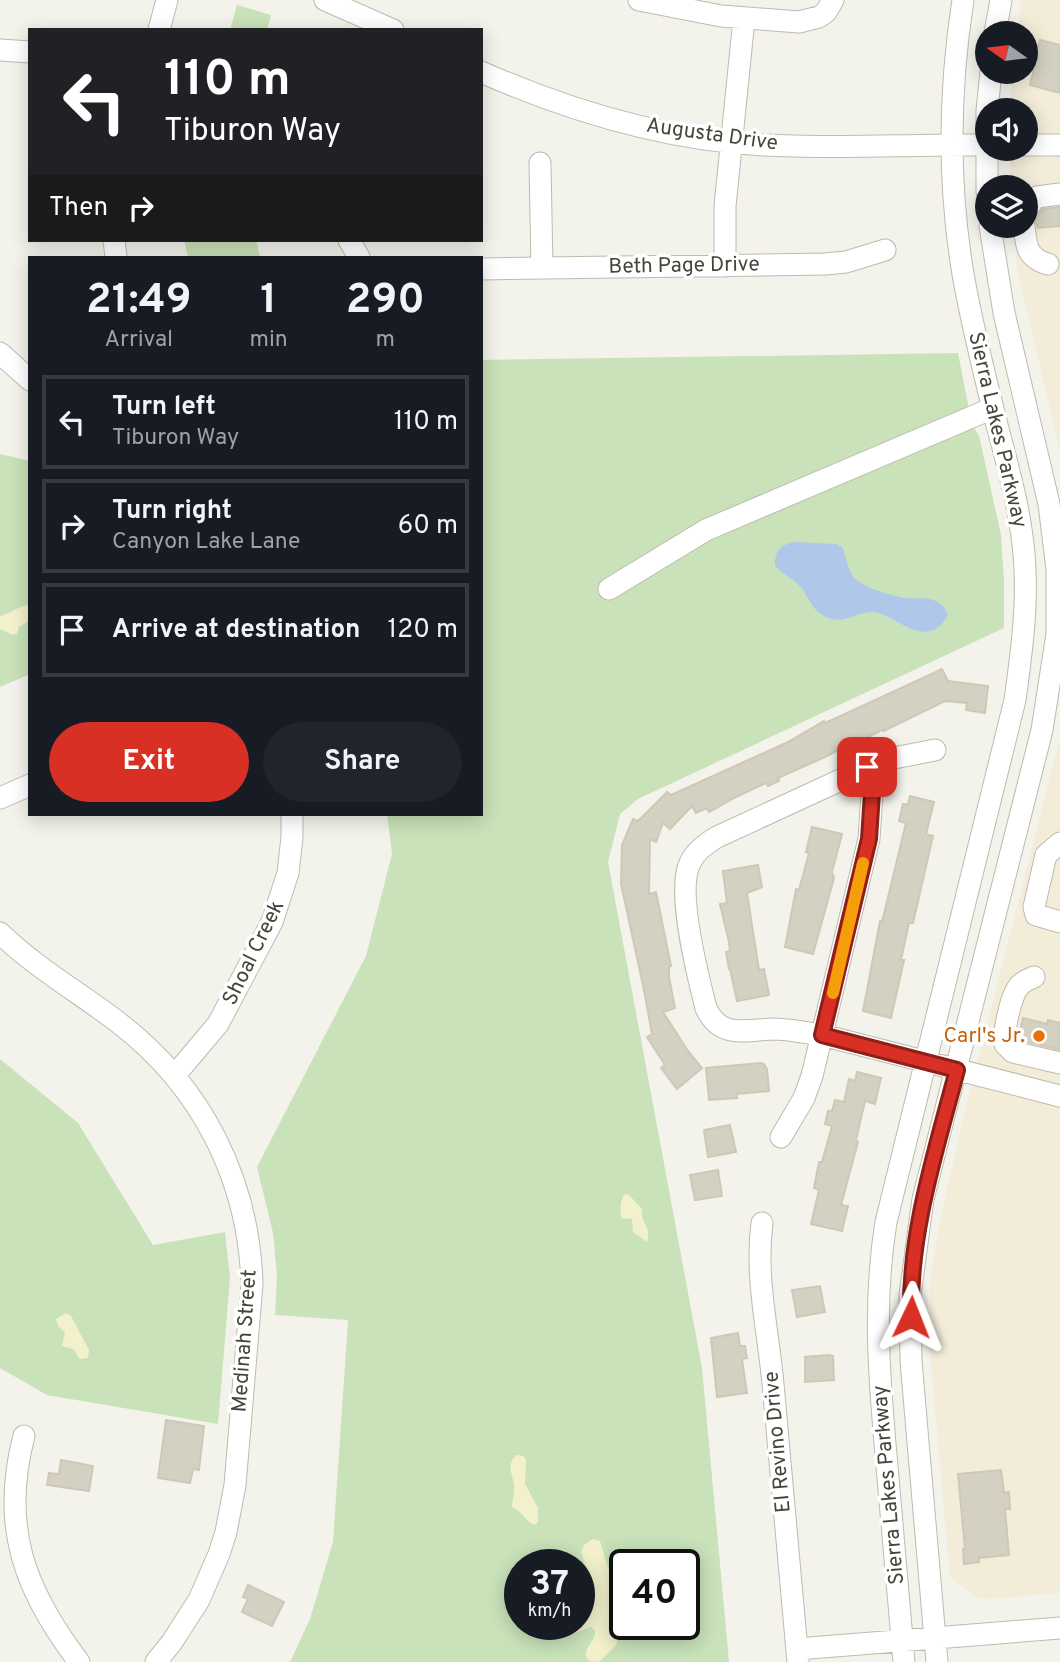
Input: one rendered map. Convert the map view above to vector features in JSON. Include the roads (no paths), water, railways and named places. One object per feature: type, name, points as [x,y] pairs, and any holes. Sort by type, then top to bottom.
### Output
[{"type":"street","points":[[160,28],[167,0]]},
{"type":"street","points":[[325,0],[381,27]]},
{"type":"street","points":[[642,0],[694,12],[744,19],[799,22],[818,17],[830,6]]},
{"type":"street","name":"Sierra Lakes Parkway","points":[[903,1652],[880,1387],[877,1311],[879,1266],[886,1222],[1015,700],[1024,635],[1025,568],[1016,497],[963,273],[954,200],[954,85],[963,0]]},
{"type":"street","points":[[997,21],[1001,0]]},
{"type":"street","points":[[725,266],[725,206],[744,19]]},
{"type":"street","points":[[0,50],[28,52]]},
{"type":"street","name":"Augusta Drive","points":[[483,73],[547,99],[687,136],[764,145],[975,145]]},
{"type":"street","points":[[1038,145],[1060,145]]},
{"type":"street","points":[[540,163],[542,268]]},
{"type":"street","points":[[1038,197],[1060,194]]},
{"type":"street","name":"Sierra Lakes Parkway","points":[[937,1662],[911,1361],[910,1295],[923,1199],[1042,730],[1057,634],[1058,585],[1051,465],[1004,313],[992,238]]},
{"type":"street","points":[[1025,238],[1030,255],[1048,264]]},
{"type":"street","name":"Beth Page Drive","points":[[483,269],[846,262],[885,250]]},
{"type":"street","points":[[0,353],[28,378]]},
{"type":"street","points":[[609,589],[706,530],[993,408]]},
{"type":"street","points":[[935,750],[900,755],[867,767],[706,843],[690,863],[686,875],[685,899],[706,1008],[717,1024],[735,1031],[774,1029],[822,1035],[1060,1096]]},
{"type":"street","points":[[781,1137],[804,1098],[822,1035],[869,839],[872,793],[867,767]]},
{"type":"street","points":[[0,798],[28,786]]},
{"type":"street","name":"Shoal Creek","points":[[175,1075],[218,1024],[272,922],[288,873],[292,816]]},
{"type":"street","points":[[1060,843],[1046,855],[1034,907],[1036,915],[1060,922]]},
{"type":"street","name":"Medinah Street","points":[[0,933],[27,957],[119,1023],[148,1047],[175,1075],[212,1130],[232,1172],[245,1220],[251,1284],[234,1485],[226,1532],[199,1600],[156,1662]]},
{"type":"street","points":[[1034,977],[1022,983],[1014,995],[1004,1034],[1005,1044],[1013,1052],[1060,1063]]},
{"type":"street","name":"El Revino Drive","points":[[762,1223],[759,1247],[761,1298],[773,1383],[798,1655]]},
{"type":"street","points":[[24,1436],[17,1450],[8,1483],[7,1509],[12,1545],[29,1590],[47,1620],[79,1662]]},
{"type":"street","points":[[798,1655],[903,1652],[935,1639],[1060,1628]]},
{"type":"water","points":[[794,542],[836,544],[843,548],[851,572],[859,582],[895,596],[936,601],[948,615],[939,626],[929,631],[909,628],[880,613],[830,619],[813,607],[800,586],[775,565],[779,549]]},
{"type":"place","name":"Carl's Jr.","points":[[1039,1036]]}]
